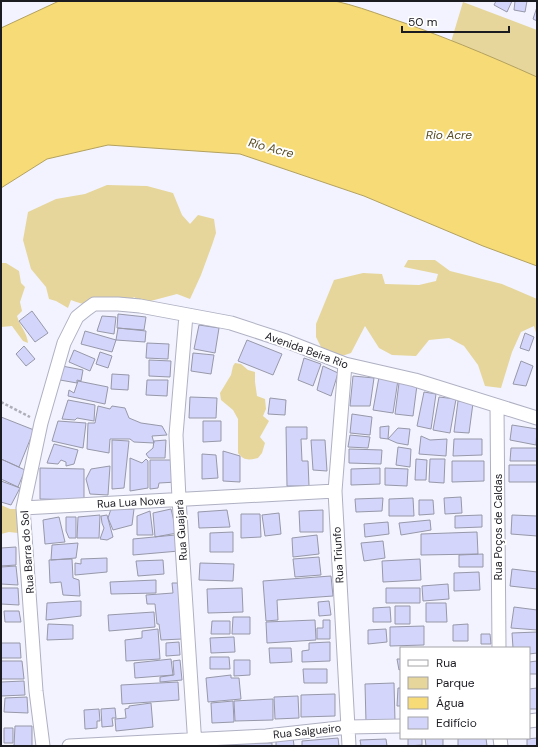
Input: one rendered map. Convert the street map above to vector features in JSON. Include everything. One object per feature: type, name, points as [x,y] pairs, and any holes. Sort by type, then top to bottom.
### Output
[{"type":"street","name":"Avenida Beira Rio","points":[[77,317],[94,304],[104,304],[140,306],[231,323],[286,341],[345,364],[415,380],[537,418]]},
{"type":"street","name":"Rua Guajará","points":[[186,315],[176,436],[195,742]]},
{"type":"street","name":"Rua Barra do Sol","points":[[44,746],[36,691],[23,508],[41,423],[64,342],[77,317]]},
{"type":"street","name":"Rua Triunfo","points":[[345,364],[335,490],[349,746]]},
{"type":"street","name":"Rua Poços de Caldas","points":[[497,406],[499,647]]},
{"type":"street","name":"Rua Lua Nova","points":[[23,508],[335,490]]},
{"type":"street","name":"Rua Salgueiro","points":[[69,746],[195,742],[348,727],[400,726]]},
{"type":"path","points":[[1,402],[41,423]]},
{"type":"green space","points":[[463,2],[537,30],[537,105],[447,55]]},
{"type":"green space","points":[[107,185],[147,186],[173,193],[182,215],[190,224],[198,215],[214,219],[216,233],[201,275],[190,299],[177,294],[143,303],[134,297],[127,304],[116,297],[99,304],[83,304],[71,300],[68,308],[49,299],[46,287],[31,269],[23,240],[28,212],[56,199],[85,194]]},
{"type":"green space","points":[[408,260],[435,260],[450,271],[502,284],[537,299],[537,336],[534,326],[521,332],[512,352],[501,388],[485,386],[478,365],[464,346],[449,338],[429,340],[416,356],[392,355],[379,348],[365,326],[351,353],[339,357],[325,355],[316,337],[316,324],[334,280],[363,273],[382,274],[385,284],[419,285],[436,281],[438,274],[404,267]]},
{"type":"green space","points":[[1,263],[6,263],[19,271],[21,283],[25,287],[20,302],[22,311],[17,316],[28,343],[23,341],[12,326],[1,327]]},
{"type":"green space","points":[[235,363],[241,364],[248,370],[255,372],[257,396],[265,399],[266,409],[263,416],[269,421],[260,437],[265,443],[262,453],[258,458],[247,459],[238,453],[238,419],[233,410],[221,400],[220,393],[231,375]]},
{"type":"green space","points":[[1,505],[10,509],[18,509],[18,533],[9,532],[1,534]]},
{"type":"water","name":"Rio Acre","points":[[59,1],[335,1],[368,10],[425,30],[537,77],[537,266],[483,246],[364,196],[240,154],[108,145],[47,159],[1,188],[1,28]]},
{"type":"building","points":[[496,1],[512,1],[507,12],[494,5]]},
{"type":"building","points":[[515,1],[527,1],[525,12],[514,10]]},
{"type":"building","points":[[537,7],[537,21],[533,19]]},
{"type":"building","points":[[32,311],[48,333],[35,342],[19,321]]},
{"type":"building","points":[[118,314],[146,317],[144,330],[117,328]]},
{"type":"building","points":[[102,316],[116,317],[114,334],[97,331]]},
{"type":"building","points":[[199,325],[219,328],[215,353],[194,349]]},
{"type":"building","points":[[118,328],[146,331],[145,342],[116,340]]},
{"type":"building","points":[[85,331],[116,340],[112,352],[81,344]]},
{"type":"building","points":[[525,333],[534,337],[529,351],[520,348]]},
{"type":"building","points":[[247,340],[282,354],[273,375],[238,361]]},
{"type":"building","points":[[147,343],[169,344],[168,359],[146,358]]},
{"type":"building","points":[[24,346],[35,359],[26,366],[16,354]]},
{"type":"building","points":[[74,350],[95,359],[90,371],[69,362]]},
{"type":"building","points":[[100,352],[112,356],[108,368],[96,364]]},
{"type":"building","points":[[193,353],[214,355],[211,374],[191,371]]},
{"type":"building","points":[[304,358],[321,364],[313,386],[298,380]]},
{"type":"building","points":[[149,360],[171,361],[170,377],[149,376]]},
{"type":"building","points":[[521,361],[533,366],[526,386],[513,384]]},
{"type":"building","points":[[62,366],[83,370],[81,381],[77,380],[77,383],[60,380]]},
{"type":"building","points":[[323,366],[338,373],[331,396],[317,390]]},
{"type":"building","points":[[112,374],[129,375],[128,390],[111,389]]},
{"type":"building","points":[[353,376],[374,378],[370,406],[350,406]]},
{"type":"building","points":[[379,377],[398,380],[393,413],[373,410]]},
{"type":"building","points":[[147,380],[168,380],[167,396],[146,395]]},
{"type":"building","points":[[78,381],[108,387],[105,404],[68,396],[69,390],[74,393]]},
{"type":"building","points":[[399,383],[417,385],[413,416],[395,414]]},
{"type":"building","points":[[424,392],[436,394],[431,429],[417,426]]},
{"type":"building","points":[[190,397],[217,398],[216,418],[189,418]]},
{"type":"building","points":[[439,397],[456,399],[450,433],[433,430]]},
{"type":"building","points":[[270,398],[286,400],[285,415],[268,414]]},
{"type":"building","points":[[68,400],[95,405],[94,421],[77,418],[75,420],[62,419]]},
{"type":"building","points":[[458,401],[473,403],[469,433],[454,432]]},
{"type":"building","points":[[98,406],[110,409],[112,406],[125,408],[129,418],[141,423],[162,426],[167,435],[152,436],[154,443],[134,442],[130,439],[110,439],[109,453],[87,449],[88,423],[95,423]]},
{"type":"building","points":[[352,414],[372,417],[370,435],[350,433]]},
{"type":"building","points":[[1,417],[34,430],[19,467],[1,459]]},
{"type":"building","points":[[58,421],[86,423],[83,448],[52,441]]},
{"type":"building","points":[[203,421],[221,421],[221,441],[203,442]]},
{"type":"building","points":[[512,425],[537,429],[536,445],[510,440]]},
{"type":"building","points":[[389,426],[388,439],[380,438],[380,427]]},
{"type":"building","points":[[286,427],[307,427],[307,439],[301,439],[302,461],[308,461],[309,486],[287,486]]},
{"type":"building","points":[[398,428],[410,429],[408,445],[397,443],[388,439]]},
{"type":"building","points":[[350,435],[370,437],[368,448],[348,447]]},
{"type":"building","points":[[421,436],[430,440],[447,439],[446,456],[419,454]]},
{"type":"building","points":[[454,439],[482,439],[482,455],[453,456]]},
{"type":"building","points":[[112,440],[129,441],[124,488],[112,489]]},
{"type":"building","points":[[166,440],[165,458],[149,458],[146,454],[153,448],[154,441]]},
{"type":"building","points":[[311,440],[325,440],[327,471],[313,470]]},
{"type":"building","points":[[54,444],[78,450],[74,464],[66,466],[66,462],[61,460],[58,464],[47,463]]},
{"type":"building","points":[[398,447],[411,449],[410,467],[396,465]]},
{"type":"building","points":[[511,448],[537,448],[537,461],[510,461]]},
{"type":"building","points":[[349,449],[382,450],[381,464],[349,463]]},
{"type":"building","points":[[223,451],[240,456],[240,482],[223,481]]},
{"type":"building","points":[[202,454],[216,455],[218,478],[202,479]]},
{"type":"building","points":[[130,458],[142,463],[146,459],[148,461],[148,488],[130,491]]},
{"type":"building","points":[[1,459],[25,470],[18,487],[1,479]]},
{"type":"building","points":[[416,459],[427,460],[426,480],[415,480]]},
{"type":"building","points":[[430,459],[445,459],[444,483],[429,482]]},
{"type":"building","points":[[150,460],[174,460],[177,482],[159,483],[158,488],[150,489]]},
{"type":"building","points":[[452,461],[484,461],[484,481],[452,482]]},
{"type":"building","points":[[509,465],[537,465],[537,482],[509,482]]},
{"type":"building","points":[[110,466],[108,495],[90,494],[86,479],[91,469]]},
{"type":"building","points":[[40,468],[84,469],[84,500],[40,499]]},
{"type":"building","points":[[380,468],[380,484],[351,485],[351,469]]},
{"type":"building","points":[[385,468],[408,469],[407,486],[385,485]]},
{"type":"building","points":[[1,481],[20,488],[11,505],[1,502]]},
{"type":"building","points":[[461,497],[462,513],[445,514],[444,498]]},
{"type":"building","points":[[383,498],[382,511],[356,512],[355,499]]},
{"type":"building","points":[[413,498],[414,516],[389,516],[389,499]]},
{"type":"building","points":[[419,500],[433,500],[434,514],[419,515]]},
{"type":"building","points":[[111,509],[134,509],[132,525],[113,530],[108,518]]},
{"type":"building","points":[[171,509],[177,533],[155,537],[153,513]]},
{"type":"building","points":[[227,510],[230,527],[199,528],[198,512]]},
{"type":"building","points":[[323,510],[323,532],[300,532],[299,511]]},
{"type":"building","points":[[150,511],[153,535],[137,535],[137,516]]},
{"type":"building","points":[[279,513],[281,534],[265,536],[262,515]]},
{"type":"building","points":[[241,514],[260,514],[261,537],[241,538]]},
{"type":"building","points":[[100,515],[99,538],[77,538],[78,517]]},
{"type":"building","points":[[107,515],[113,537],[107,540],[100,539],[104,528],[101,516]]},
{"type":"building","points":[[482,515],[482,527],[455,528],[455,516]]},
{"type":"building","points":[[512,515],[537,516],[537,536],[511,534]]},
{"type":"building","points":[[59,517],[65,542],[45,544],[43,520]]},
{"type":"building","points":[[66,517],[76,517],[76,538],[69,538],[66,531]]},
{"type":"building","points":[[430,520],[431,530],[401,535],[399,523]]},
{"type":"building","points":[[388,522],[389,534],[365,537],[364,524]]},
{"type":"building","points":[[233,532],[233,552],[210,552],[210,533]]},
{"type":"building","points":[[477,532],[478,554],[421,555],[421,534]]},
{"type":"building","points":[[175,535],[179,551],[133,555],[133,539]]},
{"type":"building","points":[[317,535],[319,554],[293,557],[292,538]]},
{"type":"building","points":[[383,541],[385,558],[364,561],[361,543]]},
{"type":"building","points":[[78,543],[76,558],[51,560],[52,545]]},
{"type":"building","points":[[16,547],[16,565],[1,566],[1,548]]},
{"type":"building","points":[[483,554],[483,567],[459,567],[459,555]]},
{"type":"building","points":[[319,557],[321,575],[295,577],[293,559]]},
{"type":"building","points":[[107,558],[107,572],[75,575],[75,563],[81,564],[81,559]]},
{"type":"building","points":[[72,559],[73,578],[79,580],[80,596],[63,595],[61,582],[50,583],[49,560]]},
{"type":"building","points":[[420,559],[421,580],[383,582],[382,561]]},
{"type":"building","points":[[163,560],[164,574],[138,576],[136,561]]},
{"type":"building","points":[[200,563],[234,564],[233,581],[199,580]]},
{"type":"building","points":[[16,566],[18,585],[1,584],[1,567]]},
{"type":"building","points":[[512,569],[537,572],[537,589],[510,586]]},
{"type":"building","points":[[479,572],[480,590],[454,591],[454,573]]},
{"type":"building","points":[[331,576],[333,596],[277,600],[278,620],[266,621],[263,581]]},
{"type":"building","points":[[156,580],[156,593],[111,594],[110,582]]},
{"type":"building","points":[[172,583],[178,583],[182,639],[161,640],[159,624],[157,624],[155,604],[147,604],[146,595],[173,593]]},
{"type":"building","points":[[448,584],[449,599],[423,601],[422,586]]},
{"type":"building","points":[[1,588],[18,588],[19,605],[1,604]]},
{"type":"building","points":[[242,588],[243,612],[208,613],[207,589]]},
{"type":"building","points":[[386,588],[420,588],[420,603],[386,603]]},
{"type":"building","points":[[81,601],[81,616],[46,620],[47,603]]},
{"type":"building","points":[[329,601],[331,615],[319,616],[318,602]]},
{"type":"building","points":[[426,603],[446,603],[447,622],[426,622]]},
{"type":"building","points":[[395,606],[410,606],[410,624],[395,624]]},
{"type":"building","points":[[390,607],[391,622],[373,622],[373,608]]},
{"type":"building","points":[[514,607],[537,610],[537,630],[511,628]]},
{"type":"building","points":[[4,611],[19,611],[21,622],[5,622]]},
{"type":"building","points":[[154,612],[155,627],[109,631],[108,615]]},
{"type":"building","points":[[233,617],[250,617],[250,634],[232,634]]},
{"type":"building","points":[[315,620],[316,640],[267,643],[266,622]]},
{"type":"building","points":[[323,620],[330,620],[330,639],[317,639],[317,628],[323,628]]},
{"type":"building","points":[[212,621],[230,621],[230,634],[211,634]]},
{"type":"building","points":[[48,624],[73,625],[73,639],[47,640]]},
{"type":"building","points":[[468,624],[468,641],[453,641],[453,625]]},
{"type":"building","points":[[424,626],[424,645],[390,646],[390,627]]},
{"type":"building","points":[[158,629],[160,659],[126,661],[125,640],[142,638],[142,631]]},
{"type":"building","points":[[386,629],[387,642],[368,644],[368,630]]},
{"type":"building","points":[[537,632],[537,653],[530,654],[530,647],[513,647],[512,633]]},
{"type":"building","points":[[481,634],[490,634],[491,644],[481,644]]},
{"type":"building","points":[[234,637],[235,652],[211,653],[210,638]]},
{"type":"building","points":[[179,642],[180,655],[166,656],[166,643]]},
{"type":"building","points":[[330,642],[330,661],[302,662],[302,651],[309,650],[309,643]]},
{"type":"building","points":[[1,643],[20,643],[21,658],[1,658]]},
{"type":"building","points":[[269,648],[291,648],[292,662],[270,663]]},
{"type":"building","points":[[210,657],[229,657],[230,669],[210,669]]},
{"type":"building","points":[[171,659],[173,675],[135,678],[134,663]]},
{"type":"building","points":[[397,659],[400,659],[399,670]]},
{"type":"building","points":[[180,660],[182,680],[160,682],[160,677],[174,675],[173,661]]},
{"type":"building","points":[[234,660],[250,660],[250,675],[234,676]]},
{"type":"building","points":[[1,661],[22,661],[24,679],[1,679]]},
{"type":"building","points":[[537,661],[537,674],[530,674],[530,662]]},
{"type":"building","points":[[303,669],[327,669],[327,683],[304,683]]},
{"type":"building","points":[[231,675],[231,678],[239,678],[241,699],[208,702],[206,678]]},
{"type":"building","points":[[24,681],[25,695],[1,696],[1,682]]},
{"type":"building","points":[[178,682],[179,700],[122,704],[121,685]]},
{"type":"building","points":[[394,683],[395,721],[366,722],[365,684]]},
{"type":"building","points":[[398,688],[400,688],[400,706],[397,706]]},
{"type":"building","points":[[537,688],[537,709],[530,709],[530,689]]},
{"type":"building","points":[[335,694],[335,716],[301,717],[301,695]]},
{"type":"building","points":[[298,696],[299,718],[275,719],[274,697]]},
{"type":"building","points":[[27,697],[28,713],[4,712],[5,698]]},
{"type":"building","points":[[273,699],[273,720],[235,721],[234,701]]},
{"type":"building","points":[[233,701],[234,722],[212,723],[211,703]]},
{"type":"building","points":[[151,703],[153,727],[116,731],[115,719],[126,718],[125,709],[129,708],[129,706]]},
{"type":"building","points":[[115,708],[116,718],[112,718],[113,726],[102,727],[101,709]]},
{"type":"building","points":[[99,709],[100,721],[97,721],[97,728],[85,729],[84,710]]},
{"type":"building","points":[[15,726],[32,726],[32,746],[14,746]]},
{"type":"building","points":[[4,728],[13,728],[13,743],[4,743]]},
{"type":"building","points":[[293,737],[294,746],[276,746],[276,739]]},
{"type":"building","points":[[338,738],[339,746],[302,746],[302,741]]},
{"type":"building","points":[[537,738],[537,746],[527,746],[527,739]]},
{"type":"building","points":[[386,739],[387,746],[361,746],[360,740]]},
{"type":"building","points":[[408,739],[422,739],[422,745],[408,746]]},
{"type":"building","points":[[425,739],[443,739],[443,746],[426,746]]},
{"type":"building","points":[[458,739],[486,739],[487,746],[458,746]]},
{"type":"building","points":[[235,743],[272,743],[272,746],[235,746]]},
{"type":"water label","name":"Río Acre","points":[[271,148]]}]
